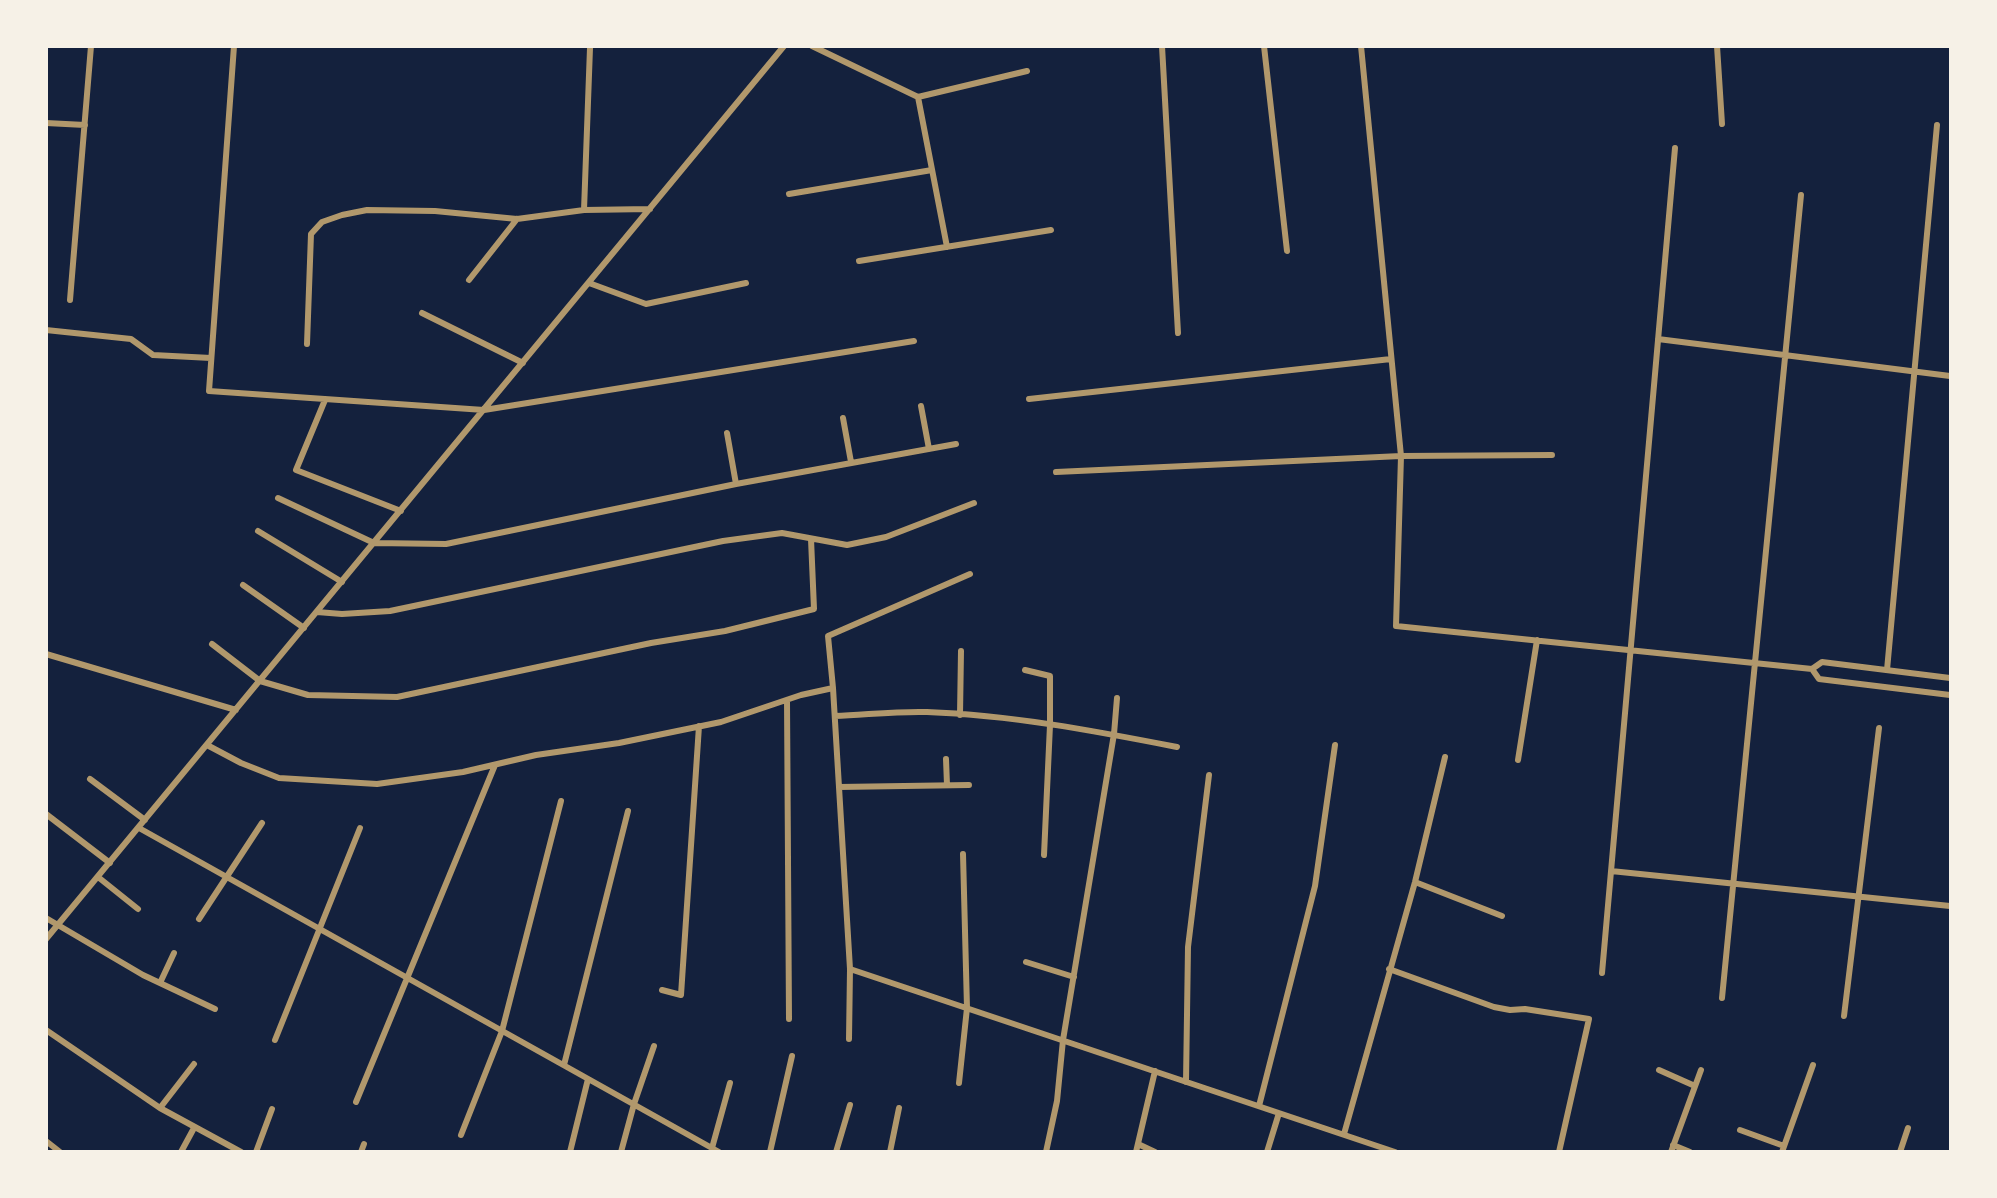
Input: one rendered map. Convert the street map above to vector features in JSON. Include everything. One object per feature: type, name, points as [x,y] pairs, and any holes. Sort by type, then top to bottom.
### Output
[{"type":"street","points":[[70,300],[91,46]]},
{"type":"street","points":[[234,46],[209,391],[484,410],[914,341]]},
{"type":"street","points":[[46,939],[784,46]]},
{"type":"street","points":[[812,46],[918,97],[1027,71]]},
{"type":"street","points":[[1162,46],[1178,333]]},
{"type":"street","points":[[1264,46],[1287,251]]},
{"type":"street","points":[[1361,46],[1401,456],[1396,626],[1812,669],[1822,662],[1950,678]]},
{"type":"street","points":[[1717,46],[1722,124]]},
{"type":"street","points":[[584,210],[590,48]]},
{"type":"street","points":[[918,97],[947,247]]},
{"type":"street","points":[[46,123],[85,125]]},
{"type":"street","points":[[1887,670],[1937,125]]},
{"type":"street","points":[[1602,973],[1675,148]]},
{"type":"street","points":[[789,194],[932,170]]},
{"type":"street","points":[[1722,998],[1801,195]]},
{"type":"street","points":[[307,344],[311,234],[322,222],[367,210],[435,211],[518,219],[584,210],[650,209]]},
{"type":"street","points":[[469,279],[518,219]]},
{"type":"street","points":[[859,261],[1051,230]]},
{"type":"street","points":[[589,283],[646,304],[746,283]]},
{"type":"street","points":[[422,313],[523,363]]},
{"type":"street","points":[[46,330],[130,339],[153,356],[211,358]]},
{"type":"street","points":[[1658,339],[1950,376]]},
{"type":"street","points":[[1029,399],[1391,359]]},
{"type":"street","points":[[325,400],[296,470],[401,511]]},
{"type":"street","points":[[921,406],[929,449]]},
{"type":"street","points":[[843,418],[851,462]]},
{"type":"street","points":[[727,433],[736,484]]},
{"type":"street","points":[[278,498],[374,543],[446,544],[736,484],[956,444]]},
{"type":"street","points":[[1056,472],[1401,456],[1552,455]]},
{"type":"street","points":[[317,612],[342,614],[390,611],[723,541],[782,533],[848,545],[886,537],[974,503]]},
{"type":"street","points":[[258,531],[342,582]]},
{"type":"street","points":[[212,644],[260,681],[308,695],[397,697],[651,643],[724,631],[814,609],[811,539]]},
{"type":"street","points":[[849,1039],[850,969],[828,636],[970,574]]},
{"type":"street","points":[[243,585],[304,628]]},
{"type":"street","points":[[1518,760],[1537,640]]},
{"type":"street","points":[[960,715],[961,651]]},
{"type":"street","points":[[46,654],[236,710]]},
{"type":"street","points":[[1812,669],[1819,679],[1950,695]]},
{"type":"street","points":[[1025,670],[1050,676],[1044,855]]},
{"type":"street","points":[[207,745],[279,778],[377,784],[463,772],[536,755],[620,743],[721,722],[787,700],[833,688]]},
{"type":"street","points":[[1046,1152],[1057,1101],[1063,1040],[1114,734],[1117,698]]},
{"type":"street","points":[[787,700],[789,1019]]},
{"type":"street","points":[[834,716],[925,712],[960,715],[1114,734],[1177,747]]},
{"type":"street","points":[[662,990],[681,995],[699,726]]},
{"type":"street","points":[[1844,1016],[1879,728]]},
{"type":"street","points":[[1259,1106],[1315,886],[1335,745]]},
{"type":"street","points":[[1344,1134],[1415,882],[1445,757]]},
{"type":"street","points":[[946,759],[947,785]]},
{"type":"street","points":[[356,1102],[495,765]]},
{"type":"street","points":[[1186,1082],[1188,947],[1209,775]]},
{"type":"street","points":[[90,779],[145,820]]},
{"type":"street","points":[[839,787],[969,785]]},
{"type":"street","points":[[461,1135],[502,1031],[561,801]]},
{"type":"street","points":[[564,1065],[628,810]]},
{"type":"street","points":[[46,814],[110,862]]},
{"type":"street","points":[[199,919],[262,823]]},
{"type":"street","points":[[139,828],[715,1150],[730,1083]]},
{"type":"street","points":[[275,1040],[360,828]]},
{"type":"street","points":[[959,1083],[968,1008],[963,854]]},
{"type":"street","points":[[1611,871],[1950,906]]},
{"type":"street","points":[[98,877],[138,909]]},
{"type":"street","points":[[1415,882],[1502,916]]},
{"type":"street","points":[[46,918],[160,983],[215,1009]]},
{"type":"street","points":[[160,983],[174,953]]},
{"type":"street","points":[[1026,962],[1074,977]]},
{"type":"street","points":[[850,969],[1395,1152]]},
{"type":"street","points":[[1389,969],[1494,1007],[1589,1019],[1559,1152]]},
{"type":"street","points":[[46,1030],[160,1108],[241,1152]]},
{"type":"street","points":[[621,1152],[634,1104],[654,1046]]},
{"type":"street","points":[[770,1152],[792,1056]]},
{"type":"street","points":[[160,1108],[194,1064]]},
{"type":"street","points":[[1740,1130],[1783,1149],[1813,1065]]},
{"type":"street","points":[[1659,1070],[1695,1086]]},
{"type":"street","points":[[1690,1152],[1672,1148],[1701,1070]]},
{"type":"street","points":[[1155,1071],[1137,1148],[1155,1152]]},
{"type":"street","points":[[570,1152],[588,1079]]},
{"type":"street","points":[[836,1152],[850,1105]]},
{"type":"street","points":[[890,1152],[899,1108]]},
{"type":"street","points":[[256,1152],[272,1109]]},
{"type":"street","points":[[1267,1152],[1279,1113]]},
{"type":"street","points":[[181,1152],[194,1128]]},
{"type":"street","points":[[1900,1152],[1908,1128]]},
{"type":"street","points":[[46,1141],[60,1152]]},
{"type":"street","points":[[1368,1152],[1370,1143]]},
{"type":"street","points":[[361,1152],[363,1144]]}]
